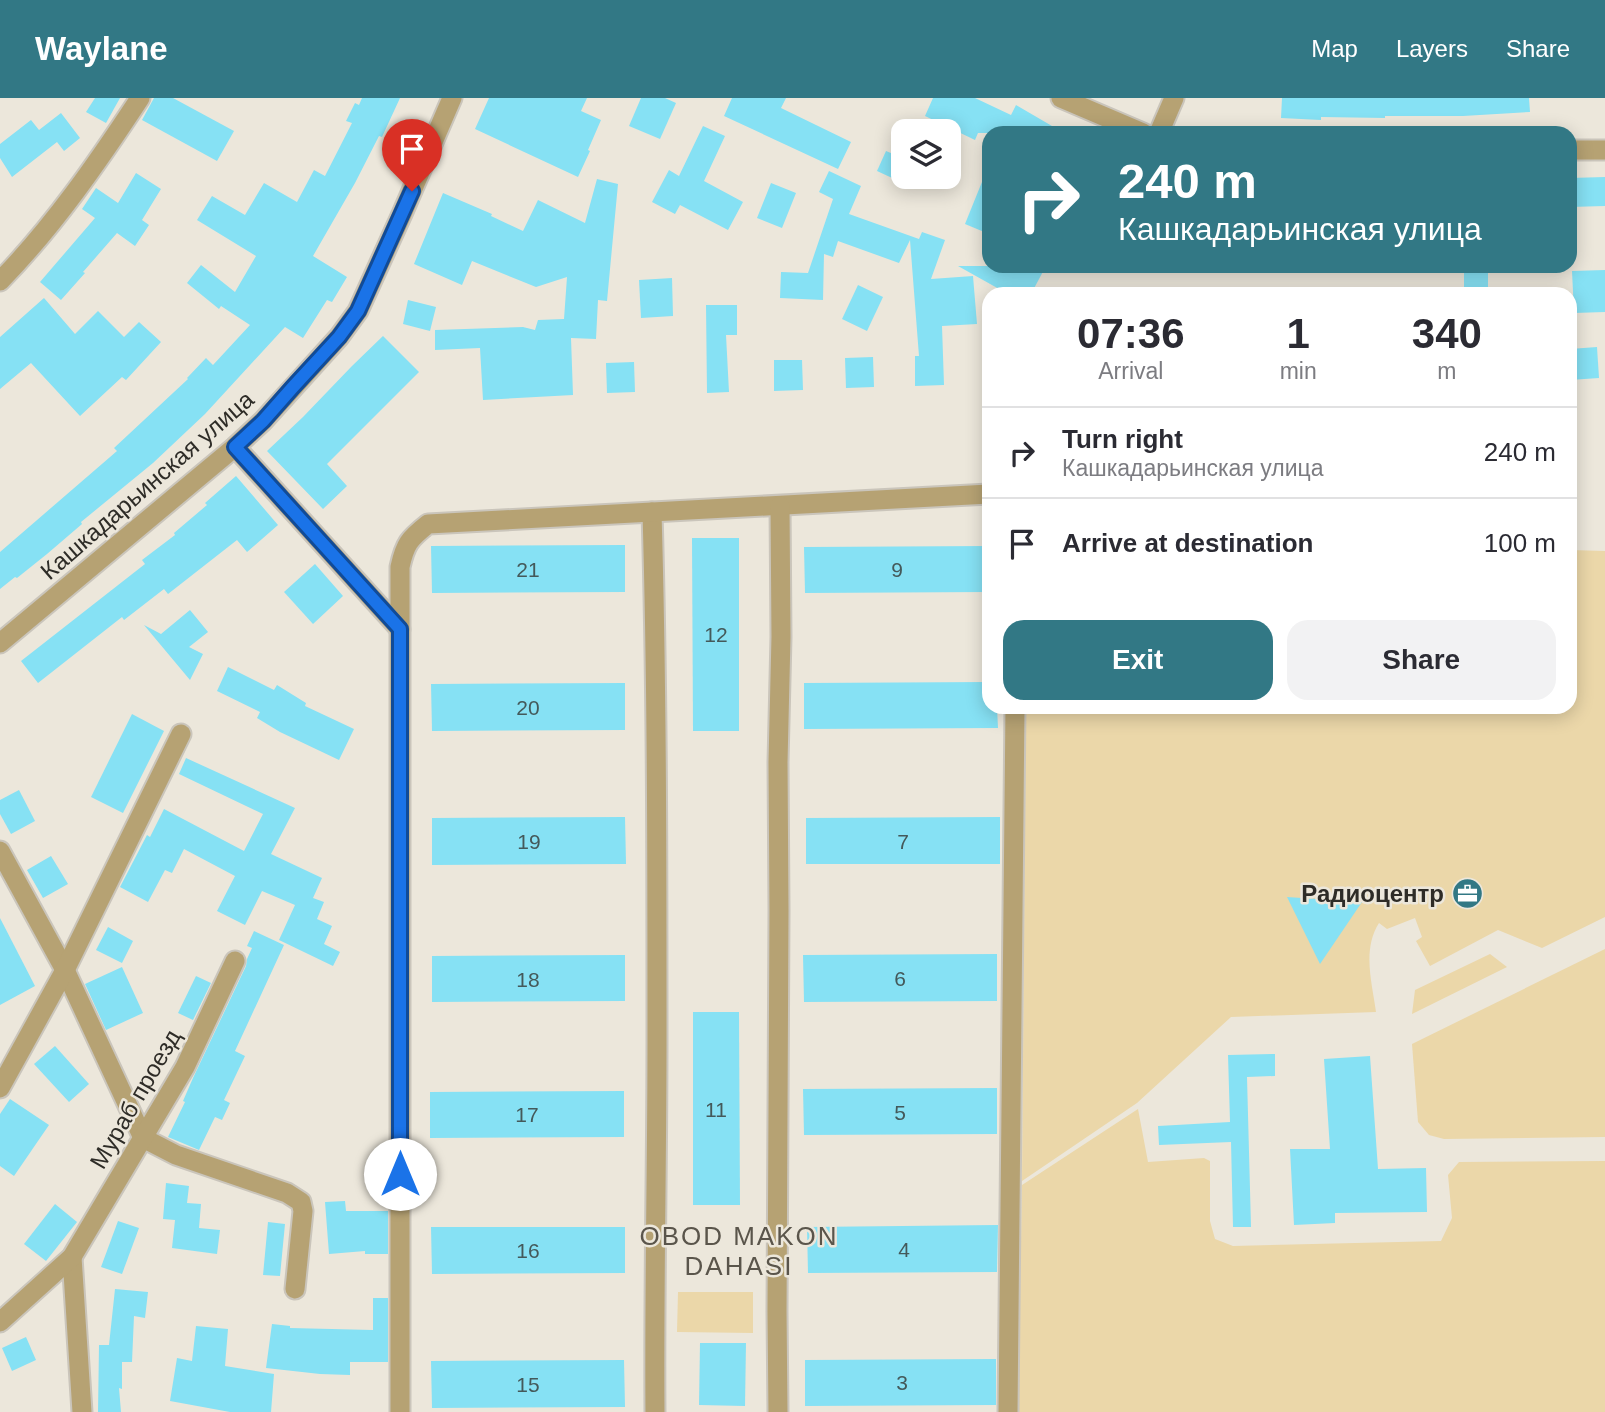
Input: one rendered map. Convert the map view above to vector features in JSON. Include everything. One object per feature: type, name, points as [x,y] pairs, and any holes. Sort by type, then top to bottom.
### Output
[{"type":"street","points":[[0,281],[21,260],[101,158],[140,98]]},
{"type":"street","name":"Кашкадарьинская улица","points":[[0,643],[235,447],[263,421],[339,337],[358,311],[452,98]]},
{"type":"street","points":[[1061,98],[1127,126]]},
{"type":"street","points":[[1162,126],[1174,98]]},
{"type":"street","points":[[1577,150],[1605,149]]},
{"type":"street","points":[[235,447],[400,629]]},
{"type":"street","points":[[400,1412],[400,567],[404,550],[413,536],[428,524],[982,495]]},
{"type":"street","points":[[779,1412],[777,1312],[780,506]]},
{"type":"street","points":[[652,512],[658,923],[655,1412]]},
{"type":"street","points":[[1008,1412],[1015,714]]},
{"type":"street","points":[[0,1088],[65,970],[181,734]]},
{"type":"street","points":[[0,851],[65,970],[143,1138],[176,1155],[287,1193],[301,1202],[303,1211],[295,1289]]},
{"type":"street","name":"Мураб проезд","points":[[0,1322],[72,1258],[185,1067],[235,961]]},
{"type":"street","points":[[72,1258],[82,1412]]},
{"type":"shaded area","points":[[1577,550],[1605,551],[1605,917],[1542,948],[1498,930],[1430,966],[1416,941],[1422,937],[1415,918],[1387,929],[1379,923],[1374,933],[1370,955],[1376,1012],[1231,1017],[1137,1103],[1022,1181],[1026,714],[1577,714]]},
{"type":"shaded area","points":[[1605,949],[1605,1137],[1444,1139],[1429,1135],[1418,1122],[1412,1044]]},
{"type":"shaded area","points":[[1490,954],[1507,967],[1412,1014],[1415,990]]},
{"type":"shaded area","points":[[1138,1109],[1148,1162],[1204,1158],[1210,1161],[1210,1221],[1215,1239],[1233,1246],[1441,1241],[1452,1218],[1448,1175],[1459,1162],[1605,1161],[1605,1412],[1018,1412],[1022,1185]]},
{"type":"shaded area","points":[[678,1292],[753,1292],[753,1333],[677,1332]]},
{"type":"building","points":[[95,98],[120,98],[106,123],[86,112]]},
{"type":"building","points":[[154,98],[173,98],[234,131],[217,161],[142,120]]},
{"type":"building","points":[[362,98],[400,98],[382,137],[379,136],[313,256],[347,277],[332,302],[327,300],[303,338],[285,327],[205,414],[153,463],[81,522],[82,524],[47,554],[0,589],[0,552],[117,451],[114,448],[188,379],[206,358],[213,365],[250,325],[221,306],[219,309],[187,283],[201,265],[235,292],[256,256],[197,220],[212,196],[245,215],[264,183],[297,202],[314,170],[325,176],[352,123],[346,121],[355,103],[359,105]]},
{"type":"building","points":[[489,98],[587,98],[581,111],[601,120],[578,177],[475,129]]},
{"type":"building","points":[[641,98],[665,98],[676,103],[660,139],[629,126]]},
{"type":"building","points":[[732,98],[786,98],[781,108],[851,142],[838,169],[724,116]]},
{"type":"building","points":[[933,98],[975,98],[1011,115],[1016,105],[1052,126],[982,126],[982,133],[978,133],[975,140],[961,133],[961,119],[931,119],[925,116]]},
{"type":"building","points":[[1282,98],[1529,98],[1530,112],[1385,118],[1321,117],[1321,120],[1281,118]]},
{"type":"building","points":[[61,113],[80,138],[64,151],[57,142],[12,177],[0,158],[0,144],[31,120],[39,130]]},
{"type":"building","points":[[703,126],[725,136],[704,181],[743,202],[728,230],[680,205],[675,214],[652,202],[669,170],[679,176]]},
{"type":"building","points":[[886,151],[891,153],[891,177],[877,171]]},
{"type":"building","points":[[829,171],[861,186],[849,214],[919,239],[922,232],[945,240],[931,279],[973,276],[977,324],[942,326],[944,385],[915,386],[915,356],[919,356],[910,240],[899,263],[838,241],[833,257],[824,254],[823,300],[780,298],[781,272],[808,273],[833,199],[819,192]]},
{"type":"building","points":[[136,173],[161,189],[142,220],[149,225],[135,246],[117,233],[61,300],[40,282],[95,218],[82,209],[96,188],[118,203]]},
{"type":"building","points":[[1605,177],[1605,206],[1577,207],[1577,178]]},
{"type":"building","points":[[597,179],[618,184],[607,301],[598,300],[596,339],[571,338],[573,395],[483,400],[480,348],[435,350],[435,330],[523,327],[535,330],[538,320],[564,319],[567,277],[536,287],[472,261],[462,285],[414,264],[443,193],[523,231],[538,200],[585,223]]},
{"type":"building","points":[[982,182],[982,231],[965,224]]},
{"type":"building","points":[[771,183],[796,193],[782,228],[757,218]]},
{"type":"building","points":[[958,266],[982,266],[982,273],[1042,273],[1035,287],[996,287]]},
{"type":"building","points":[[1605,270],[1605,312],[1577,313],[1577,287],[1573,287],[1572,273]]},
{"type":"building","points":[[1464,273],[1488,273],[1488,287],[1464,287]]},
{"type":"building","points":[[672,278],[673,316],[641,318],[639,280]]},
{"type":"building","points":[[858,285],[883,297],[867,331],[842,319]]},
{"type":"building","points":[[44,298],[75,334],[98,311],[124,337],[139,322],[161,342],[126,380],[122,377],[80,416],[31,363],[0,389],[0,337]]},
{"type":"building","points":[[408,300],[436,307],[430,331],[403,324]]},
{"type":"building","points":[[706,305],[737,305],[737,335],[726,335],[729,392],[707,393]]},
{"type":"building","points":[[383,336],[419,372],[327,464],[347,486],[323,509],[267,451]]},
{"type":"building","points":[[1597,347],[1599,378],[1577,380],[1577,348]]},
{"type":"building","points":[[873,357],[874,387],[846,388],[845,358]]},
{"type":"building","points":[[774,360],[802,360],[803,390],[774,391]]},
{"type":"building","points":[[634,362],[635,392],[607,393],[606,363]]},
{"type":"building","points":[[236,476],[278,525],[247,552],[237,540],[168,594],[164,589],[124,620],[122,617],[38,683],[21,661],[145,564],[142,560],[175,535],[174,533],[207,505],[205,503]]},
{"type":"building","points":[[692,538],[739,538],[739,731],[693,731]]},
{"type":"building","points":[[625,545],[625,592],[432,593],[431,546]]},
{"type":"building","points":[[982,546],[982,592],[805,593],[804,547]]},
{"type":"building","points":[[315,564],[343,596],[313,624],[284,592]]},
{"type":"building","points":[[190,610],[208,632],[189,647],[203,654],[190,680],[144,625],[161,634]]},
{"type":"building","points":[[228,667],[274,690],[277,685],[306,703],[305,706],[354,729],[339,760],[280,732],[257,718],[260,712],[217,691]]},
{"type":"building","points":[[982,682],[982,714],[997,714],[998,728],[804,729],[804,683]]},
{"type":"building","points":[[625,683],[625,730],[432,731],[431,684]]},
{"type":"building","points":[[132,714],[164,731],[123,813],[91,797]]},
{"type":"building","points":[[186,758],[295,808],[271,854],[322,878],[313,898],[324,902],[317,919],[332,926],[324,944],[340,952],[333,966],[279,940],[295,905],[262,891],[245,925],[217,911],[235,876],[184,849],[172,873],[165,870],[148,902],[120,887],[164,809],[244,851],[263,814],[179,774]]},
{"type":"building","points":[[19,790],[35,821],[11,834],[0,814],[0,800]]},
{"type":"building","points":[[625,817],[626,864],[432,865],[432,818]]},
{"type":"building","points":[[1000,817],[1000,864],[806,864],[806,818]]},
{"type":"building","points":[[51,856],[68,884],[43,898],[27,870]]},
{"type":"building","points":[[1287,897],[1362,902],[1320,964]]},
{"type":"building","points":[[0,918],[35,986],[0,1005]]},
{"type":"building","points":[[108,927],[133,941],[122,963],[96,950]]},
{"type":"building","points":[[254,931],[284,945],[235,1051],[245,1056],[224,1100],[230,1103],[222,1120],[215,1117],[199,1150],[168,1137],[246,966],[252,948],[247,946]]},
{"type":"building","points":[[997,954],[997,1001],[804,1002],[803,955]]},
{"type":"building","points":[[625,955],[625,1001],[432,1002],[432,956]]},
{"type":"building","points":[[122,967],[143,1013],[106,1030],[85,984]]},
{"type":"building","points":[[196,976],[211,983],[193,1020],[178,1013]]},
{"type":"building","points":[[693,1012],[739,1012],[740,1205],[693,1205]]},
{"type":"building","points":[[55,1046],[89,1084],[69,1102],[34,1064]]},
{"type":"building","points":[[1275,1054],[1275,1076],[1247,1077],[1251,1227],[1233,1227],[1231,1142],[1159,1145],[1158,1126],[1230,1122],[1228,1055]]},
{"type":"building","points":[[1370,1056],[1378,1169],[1426,1168],[1427,1212],[1335,1213],[1335,1223],[1294,1225],[1290,1149],[1330,1149],[1324,1059]]},
{"type":"building","points":[[997,1088],[997,1134],[804,1135],[803,1089]]},
{"type":"building","points":[[624,1091],[624,1137],[430,1138],[430,1092]]},
{"type":"building","points":[[10,1099],[49,1125],[14,1176],[0,1166],[0,1114]]},
{"type":"building","points":[[166,1183],[189,1186],[187,1203],[201,1204],[199,1228],[220,1230],[217,1254],[172,1248],[175,1220],[163,1219]]},
{"type":"building","points":[[345,1201],[346,1211],[388,1211],[388,1254],[365,1254],[365,1251],[329,1254],[325,1202]]},
{"type":"building","points":[[55,1204],[77,1222],[46,1261],[24,1244]]},
{"type":"building","points":[[118,1221],[139,1228],[122,1274],[101,1267]]},
{"type":"building","points":[[268,1222],[285,1224],[280,1276],[263,1275]]},
{"type":"building","points":[[998,1225],[997,1272],[808,1273],[807,1227]]},
{"type":"building","points":[[431,1227],[625,1227],[625,1273],[432,1274]]},
{"type":"building","points":[[115,1289],[148,1292],[145,1318],[134,1316],[132,1362],[122,1362],[122,1389],[119,1388],[121,1412],[98,1412],[99,1345],[109,1345]]},
{"type":"building","points":[[373,1298],[388,1298],[388,1362],[350,1362],[350,1375],[266,1368],[272,1324],[290,1328],[373,1330]]},
{"type":"building","points":[[196,1326],[228,1329],[225,1366],[274,1374],[271,1412],[230,1412],[170,1401],[177,1358],[192,1361]]},
{"type":"building","points":[[26,1337],[36,1360],[12,1371],[2,1348]]},
{"type":"building","points":[[700,1343],[746,1343],[745,1406],[699,1405]]},
{"type":"building","points":[[996,1359],[996,1405],[805,1406],[805,1360]]},
{"type":"building","points":[[624,1360],[625,1407],[432,1408],[431,1361]]},
{"type":"place","name":"Радиоцентр","points":[[1467,893]]},
{"type":"district","name":"OBOD MAKON DAHASI","points":[[739,1251]]},
{"type":"route","points":[[400,1174],[400,629],[235,447],[263,421],[339,337],[358,311],[412,191]]}]
